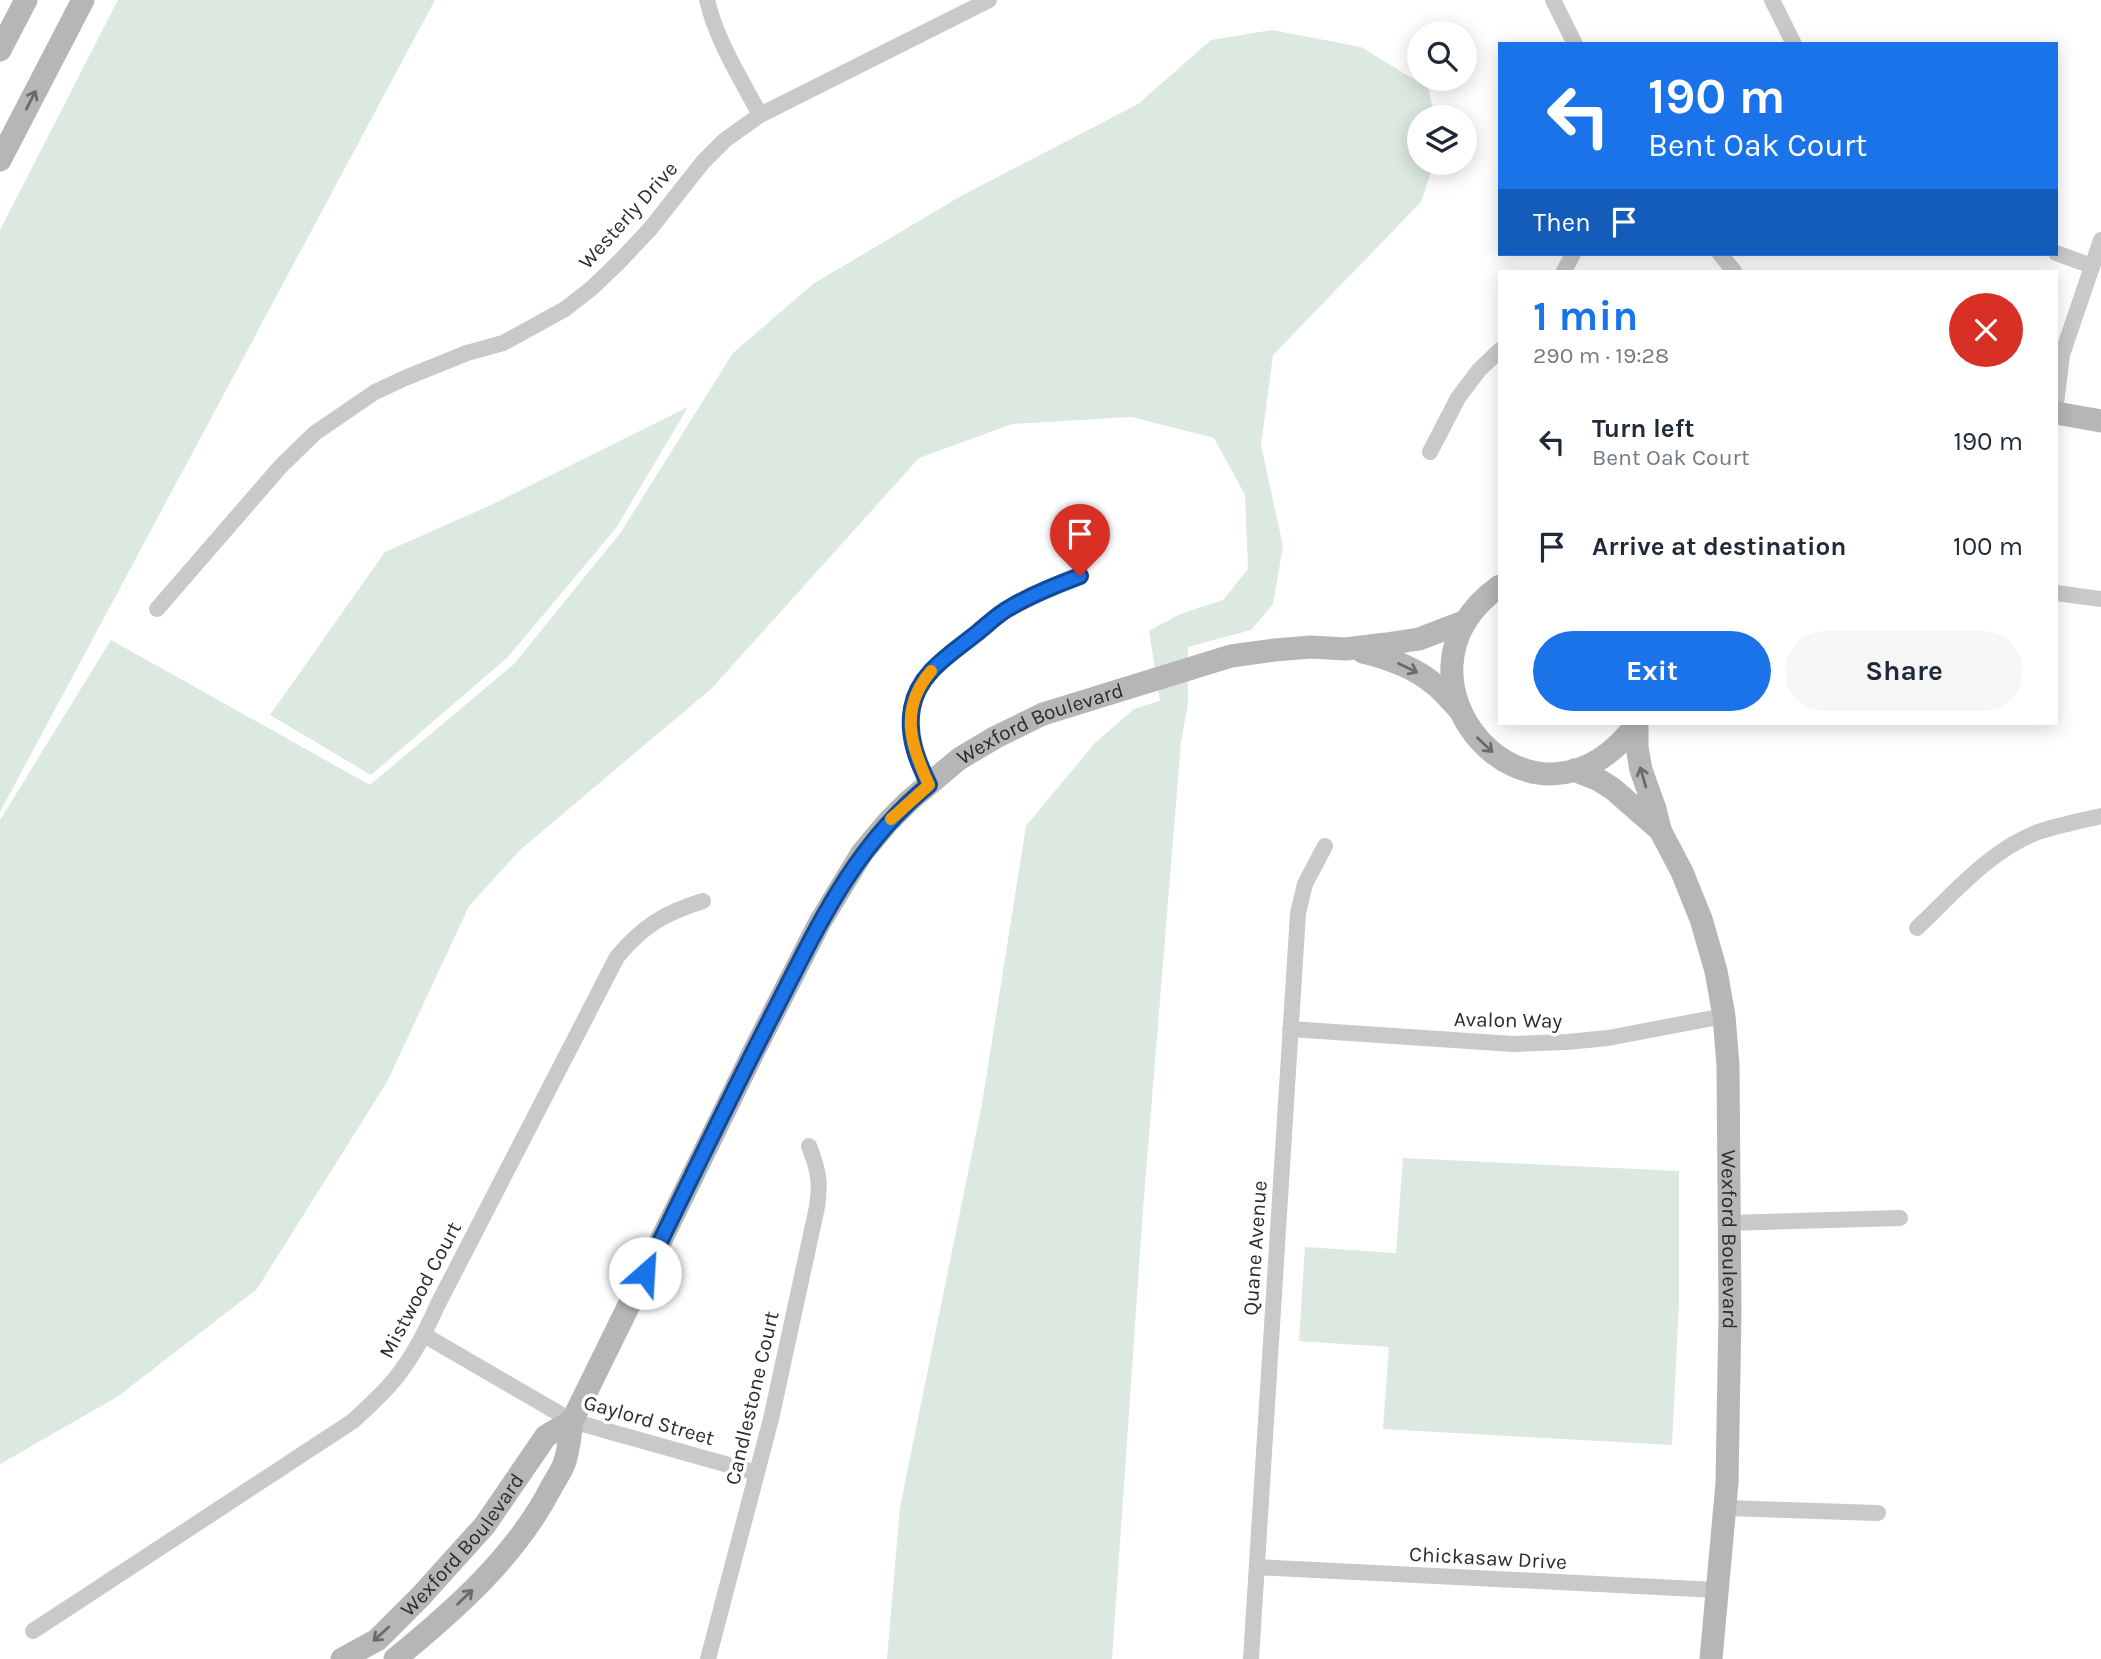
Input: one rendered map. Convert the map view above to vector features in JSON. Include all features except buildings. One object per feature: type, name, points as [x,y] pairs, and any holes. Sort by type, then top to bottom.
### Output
[{"type":"street","points":[[0,50],[26,0]]},
{"type":"street","points":[[0,160],[83,0]]},
{"type":"street","points":[[707,0],[724,50],[760,115]]},
{"type":"street","name":"Westerly Drive","points":[[157,609],[281,466],[315,433],[375,392],[467,353],[503,343],[565,309],[619,262],[650,229],[703,162],[725,140],[760,115],[989,0]]},
{"type":"street","points":[[1553,0],[1574,42]]},
{"type":"street","points":[[1772,0],[1793,42]]},
{"type":"street","points":[[2058,389],[2063,355],[2101,240]]},
{"type":"street","points":[[2058,254],[2092,266]]},
{"type":"street","points":[[1722,256],[1733,270]]},
{"type":"street","points":[[1430,452],[1458,397],[1479,370],[1498,352]]},
{"type":"street","points":[[2058,413],[2101,421]]},
{"type":"street","points":[[929,785],[915,754],[911,730],[912,706],[922,682],[934,668],[1008,608],[1050,587],[1080,576]]},
{"type":"street","points":[[1498,588],[1480,602],[1466,621],[1457,642],[1453,662],[1453,686],[1459,709],[1469,729],[1485,747],[1498,757],[1535,772],[1574,770],[1596,762],[1610,753],[1623,742],[1636,725]]},
{"type":"street","points":[[2058,593],[2101,599]]},
{"type":"street","name":"Wexford Boulevard","points":[[1346,649],[1419,639],[1466,621]]},
{"type":"street","name":"Wexford Boulevard","points":[[396,1659],[430,1631],[515,1545],[542,1506],[565,1463],[572,1422],[754,1051],[820,922],[862,853],[887,822],[959,759],[1043,714],[1231,656],[1311,647],[1346,649],[1386,658],[1434,683],[1459,709]]},
{"type":"street","name":"Wexford Boulevard","points":[[1637,725],[1641,770],[1660,830],[1682,872],[1701,919],[1716,971],[1724,1016],[1728,1065],[1730,1326],[1727,1483],[1711,1659]]},
{"type":"street","name":"Wexford Boulevard","points":[[1574,770],[1613,789],[1660,830]]},
{"type":"street","points":[[1917,928],[1981,866],[2008,847],[2037,833],[2101,816]]},
{"type":"street","name":"Quane Avenue","points":[[1251,1659],[1298,913],[1305,884],[1325,846]]},
{"type":"street","name":"Mistwood Court","points":[[33,1631],[353,1421],[389,1385],[424,1335],[617,957],[634,937],[657,919],[676,909],[703,901]]},
{"type":"street","name":"Avalon Way","points":[[1290,1030],[1513,1044],[1608,1038],[1724,1016]]},
{"type":"street","name":"Candlestone Court","points":[[708,1659],[771,1419],[817,1207],[820,1189],[818,1168],[809,1146]]},
{"type":"street","points":[[1729,1223],[1900,1218]]},
{"type":"street","name":"Gaylord Street","points":[[424,1335],[572,1422],[757,1473]]},
{"type":"street","name":"Wexford Boulevard","points":[[342,1659],[377,1640],[421,1596],[485,1525],[546,1436],[572,1422]]},
{"type":"street","points":[[1724,1508],[1878,1513]]},
{"type":"street","name":"Chickasaw Drive","points":[[1257,1567],[1717,1590]]},
{"type":"shaded area","points":[[118,0],[435,0],[0,812],[0,230]]},
{"type":"shaded area","points":[[1272,30],[1361,47],[1407,75],[1407,91],[1429,91],[1432,105],[1407,105],[1407,175],[1430,175],[1421,202],[1273,355],[1261,445],[1283,546],[1273,604],[1251,630],[1188,647],[1188,703],[1181,742],[1143,1209],[1112,1659],[887,1659],[900,1507],[982,1104],[1026,826],[1095,743],[1134,709],[1160,701],[1149,631],[1180,614],[1223,600],[1248,569],[1245,495],[1214,438],[1132,417],[1012,424],[919,458],[712,688],[520,850],[469,906],[387,1082],[257,1289],[117,1397],[0,1464],[0,820],[111,640],[370,785],[514,664],[621,532],[733,353],[813,284],[961,196],[1138,104],[1211,40]]},
{"type":"shaded area","points":[[688,407],[616,528],[508,657],[371,775],[270,715],[385,552],[491,505]]},
{"type":"shaded area","points":[[1403,1158],[1679,1171],[1679,1301],[1672,1445],[1383,1429],[1389,1347],[1299,1341],[1305,1247],[1396,1253]]},
{"type":"slow traffic","points":[[891,819],[929,785],[915,754],[911,730],[912,706],[922,682],[931,671]]},
{"type":"route","points":[[645,1273],[820,922],[862,853],[887,822],[929,785],[915,754],[911,730],[912,706],[922,682],[934,668],[1008,608],[1050,587],[1080,576]]}]
